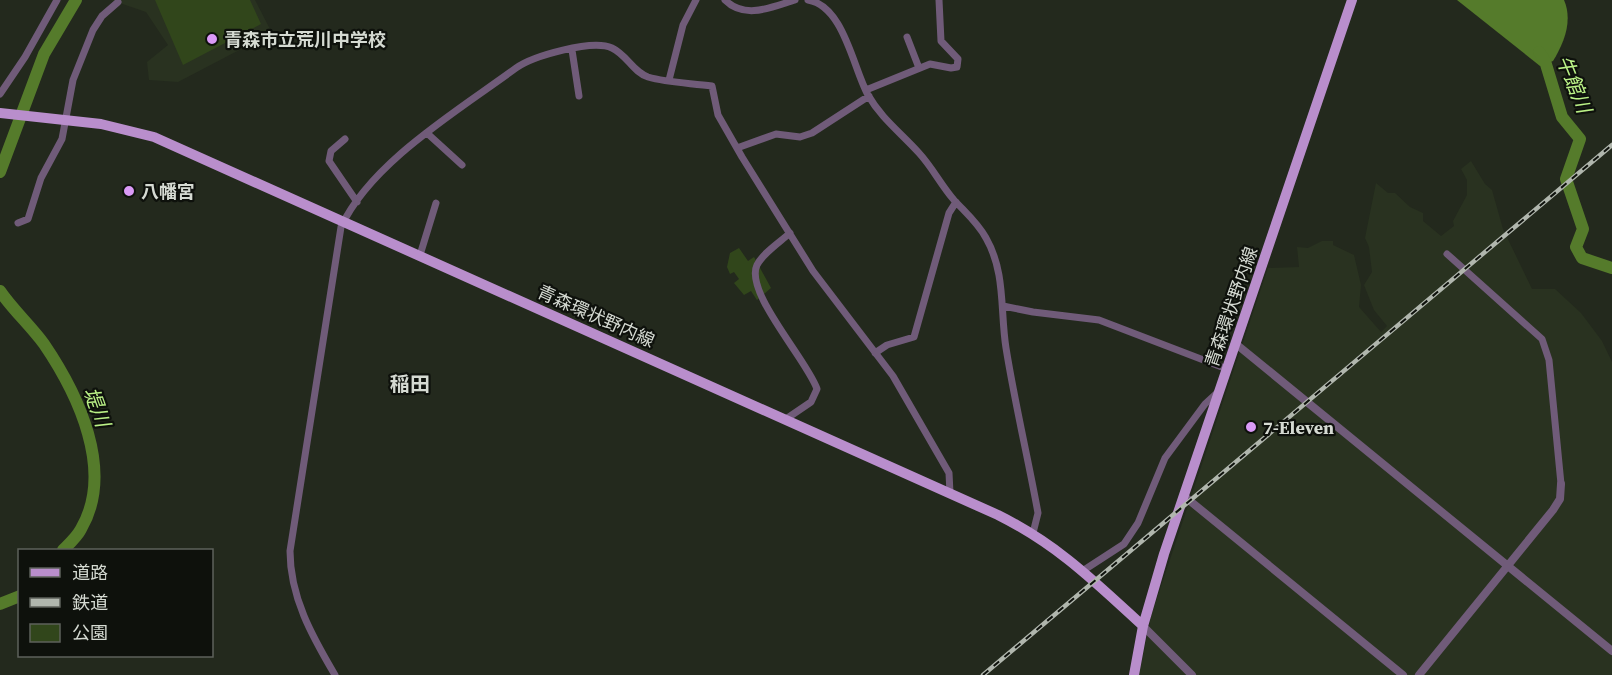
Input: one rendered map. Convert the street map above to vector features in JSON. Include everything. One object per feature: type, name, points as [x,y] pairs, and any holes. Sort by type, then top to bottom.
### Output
[{"type":"main road","name":"青森環状野内線","points":[[1134,675],[1143,626],[1184,496],[1352,0]]},
{"type":"main road","name":"青森環状野内線","points":[[0,113],[116,126],[154,137],[786,419],[1033,533],[1084,570],[1143,626]]},
{"type":"street","points":[[0,94],[25,57],[57,0]]},
{"type":"street","points":[[669,80],[683,25],[696,0]]},
{"type":"street","points":[[725,0],[736,9],[751,11],[795,0]]},
{"type":"street","points":[[808,0],[824,2],[851,50],[867,93],[895,131],[923,158],[988,242],[1000,277],[1006,349],[1038,513],[1033,533]]},
{"type":"street","points":[[737,148],[776,134],[800,136],[812,133],[867,93],[919,68],[930,64],[954,68],[958,64],[958,58],[941,41],[939,0]]},
{"type":"street","points":[[18,223],[28,219],[40,178],[62,139],[60,120],[93,30],[102,16],[118,2]]},
{"type":"street","points":[[907,37],[919,68]]},
{"type":"street","points":[[335,675],[304,620],[297,596],[290,550],[339,235],[344,221],[357,202],[386,169],[428,134],[529,59],[606,46],[621,54],[642,74],[712,86],[718,115],[813,271],[893,376],[949,473],[950,493]]},
{"type":"street","points":[[572,50],[579,96]]},
{"type":"street","points":[[428,134],[462,165]]},
{"type":"street","points":[[345,139],[331,151],[329,160],[357,202]]},
{"type":"street","points":[[875,352],[914,337],[949,213],[956,202]]},
{"type":"street","points":[[420,255],[436,203]]},
{"type":"street","points":[[786,419],[811,402],[817,389],[796,350],[761,298],[755,271],[759,262],[790,232]]},
{"type":"street","points":[[1419,675],[1553,510],[1560,499],[1561,484],[1549,360],[1542,339],[1447,254]]},
{"type":"street","points":[[1002,306],[1100,320],[1227,369]]},
{"type":"street","points":[[1236,344],[1612,651]]},
{"type":"street","points":[[1084,570],[1124,544],[1138,523],[1166,458],[1206,404],[1220,391]]},
{"type":"street","points":[[1184,496],[1403,675]]},
{"type":"street","points":[[1143,626],[1192,675]]},
{"type":"shaded area","name":"青森市立荒川中学校","points":[[111,0],[255,0],[272,33],[178,82],[149,80],[147,62],[168,45],[146,12]]},
{"type":"shaded area","points":[[1457,0],[1564,0],[1568,16],[1561,47],[1553,61],[1540,66]]},
{"type":"shaded area","points":[[1471,161],[1485,184],[1492,190],[1503,229],[1532,289],[1555,289],[1581,313],[1602,341],[1612,362],[1612,675],[1139,675],[1151,616],[1268,268],[1299,267],[1297,247],[1308,248],[1322,241],[1333,241],[1333,245],[1354,255],[1361,285],[1359,307],[1381,332],[1387,326],[1374,310],[1364,285],[1372,272],[1369,247],[1365,238],[1376,183],[1388,193],[1395,193],[1410,207],[1423,213],[1423,221],[1441,236],[1454,226],[1453,221],[1467,195],[1467,180],[1461,169]]},
{"type":"green space","points":[[155,0],[250,0],[261,24],[183,65]]},
{"type":"green space","points":[[739,248],[748,261],[754,257],[771,288],[757,300],[751,291],[744,295],[734,283],[739,279],[734,272],[730,274],[727,267],[730,253]]},
{"type":"waterway","name":"堤川","points":[[0,172],[44,54],[76,0]]},
{"type":"waterway","name":"牛館川","points":[[1539,52],[1545,61],[1562,117],[1580,139],[1566,179],[1583,229],[1576,247],[1582,258],[1612,268]]},
{"type":"waterway","name":"堤川","points":[[0,291],[39,337],[57,364],[80,409],[88,434],[93,458],[94,483],[91,506],[79,532],[64,549]]},
{"type":"waterway","name":"堤川","points":[[0,604],[18,597]]},
{"type":"railway","points":[[983,675],[1612,145]]},
{"type":"place","name":"青森市立荒川中学校","points":[[212,39]]},
{"type":"place","name":"八幡宮","points":[[129,191]]},
{"type":"place","name":"7-Eleven","points":[[1251,427]]},
{"type":"district","name":"稲田","points":[[410,384]]}]
